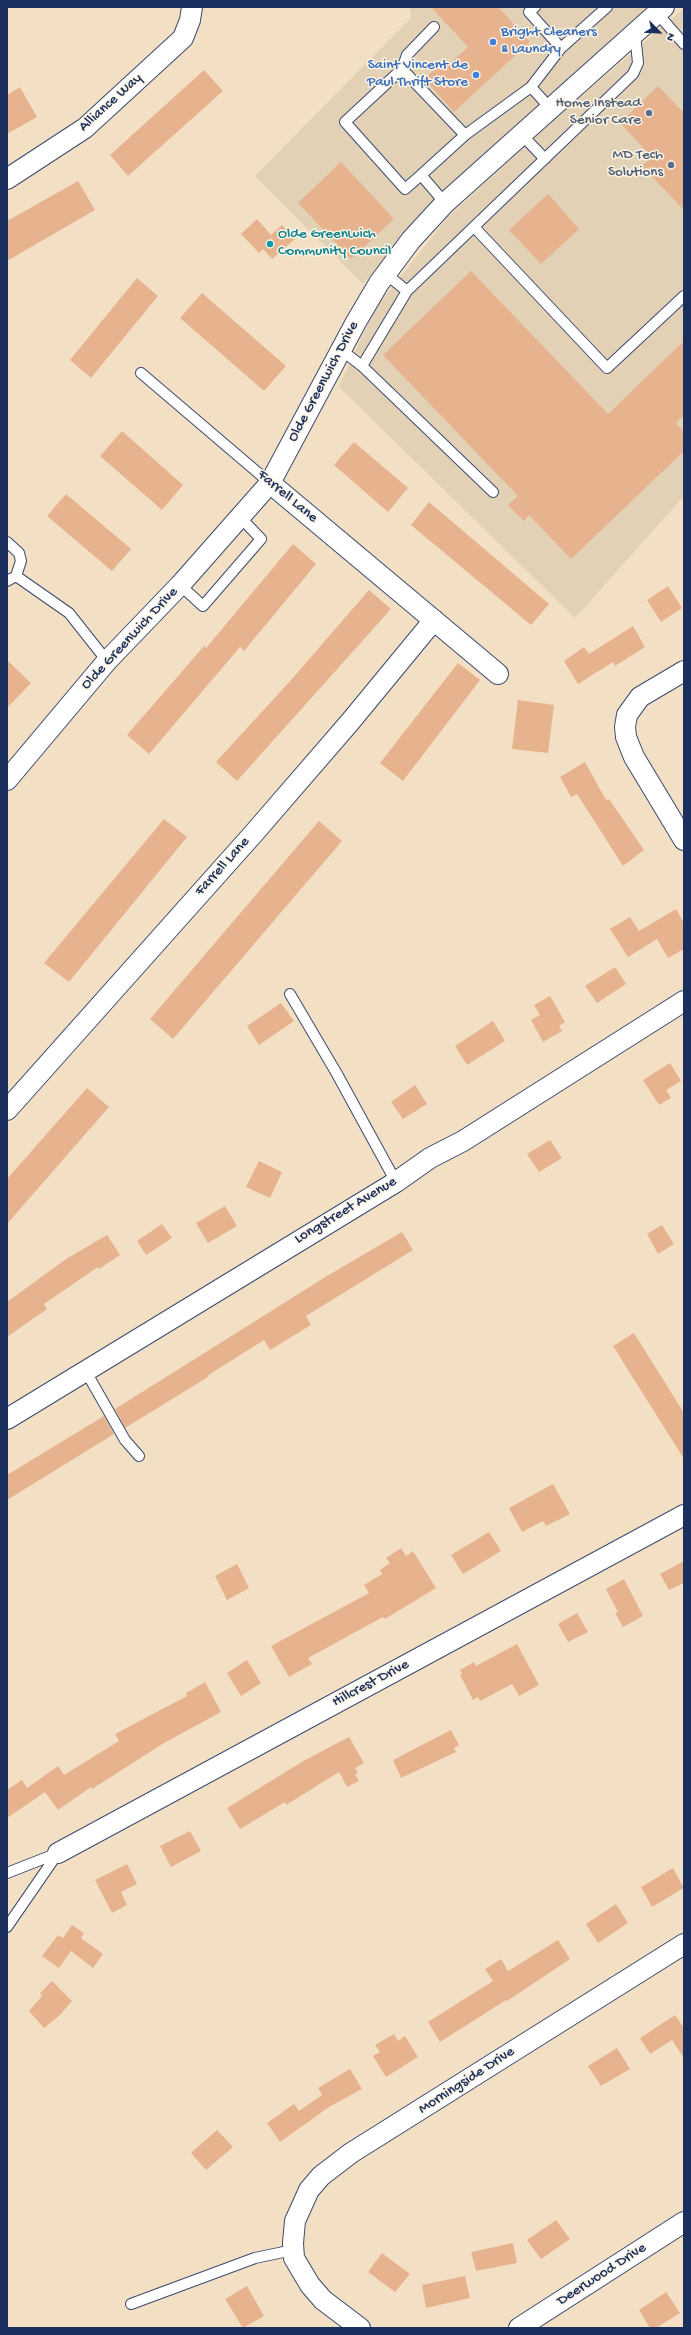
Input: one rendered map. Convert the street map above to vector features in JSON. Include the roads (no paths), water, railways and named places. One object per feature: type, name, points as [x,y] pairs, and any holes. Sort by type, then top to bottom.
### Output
[{"type":"street","name":"Alliance Way","points":[[7,179],[85,128],[183,38],[190,20],[192,7]]},
{"type":"street","name":"Olde Greenwich Drive","points":[[7,780],[107,661],[180,585],[270,483],[340,349],[386,274],[411,240],[445,203],[660,10]]},
{"type":"street","name":"Farrell Lane","points":[[270,483],[498,674]]},
{"type":"street","name":"Farrell Lane","points":[[7,1110],[254,833],[350,722],[434,620]]},
{"type":"street","points":[[684,671],[640,697],[629,710],[625,727],[626,737],[634,757],[684,840]]},
{"type":"street","name":"Longstreet Avenue","points":[[7,1419],[85,1370],[396,1182],[430,1158],[463,1141],[684,1001]]},
{"type":"street","name":"Hillcrest Drive","points":[[58,1853],[684,1516]]},
{"type":"street","name":"Morningside Drive","points":[[293,2250],[295,2221],[300,2206],[309,2190],[321,2176],[351,2153],[684,1944]]},
{"type":"street","name":"Deerwood Drive","points":[[519,2328],[684,2222]]},
{"type":"street","points":[[293,2250],[294,2258],[314,2290],[323,2300],[360,2328]]},
{"type":"lane","points":[[535,7],[529,12],[561,48]]},
{"type":"lane","points":[[434,27],[407,55],[402,69],[346,122],[405,189],[465,135],[531,87],[561,48],[607,7]]},
{"type":"lane","points":[[660,10],[684,44]]},
{"type":"lane","points":[[362,366],[407,290],[545,159],[636,69],[638,64],[634,33]]},
{"type":"lane","points":[[402,69],[465,135]]},
{"type":"lane","points":[[531,87],[550,108]]},
{"type":"lane","points":[[522,135],[545,159]]},
{"type":"lane","points":[[421,174],[445,203]]},
{"type":"lane","points":[[474,227],[607,368],[684,296]]},
{"type":"lane","points":[[386,274],[407,290]]},
{"type":"lane","points":[[340,349],[362,366],[493,492]]},
{"type":"lane","name":"Farrell Lane","points":[[142,373],[270,483]]},
{"type":"lane","points":[[180,585],[203,606],[261,538],[240,517]]},
{"type":"lane","points":[[7,542],[19,553],[21,561],[11,579],[70,613],[107,661]]},
{"type":"lane","points":[[290,994],[337,1074],[396,1182]]},
{"type":"lane","points":[[85,1370],[125,1440],[139,1456]]},
{"type":"lane","points":[[7,1872],[58,1853]]},
{"type":"lane","points":[[7,1927],[58,1853]]},
{"type":"lane","points":[[131,2304],[255,2258],[293,2250]]},
{"type":"place","name":"Bright Cleaners & Laundry","points":[[493,42]]},
{"type":"place","name":"Saint Vincent de Paul Thrift Store","points":[[476,75]]},
{"type":"place","name":"Home Instead Senior Care","points":[[649,113]]},
{"type":"place","name":"MD Tech Solutions","points":[[671,165]]},
{"type":"place","name":"Olde Greenwich Community Council","points":[[270,244]]}]
